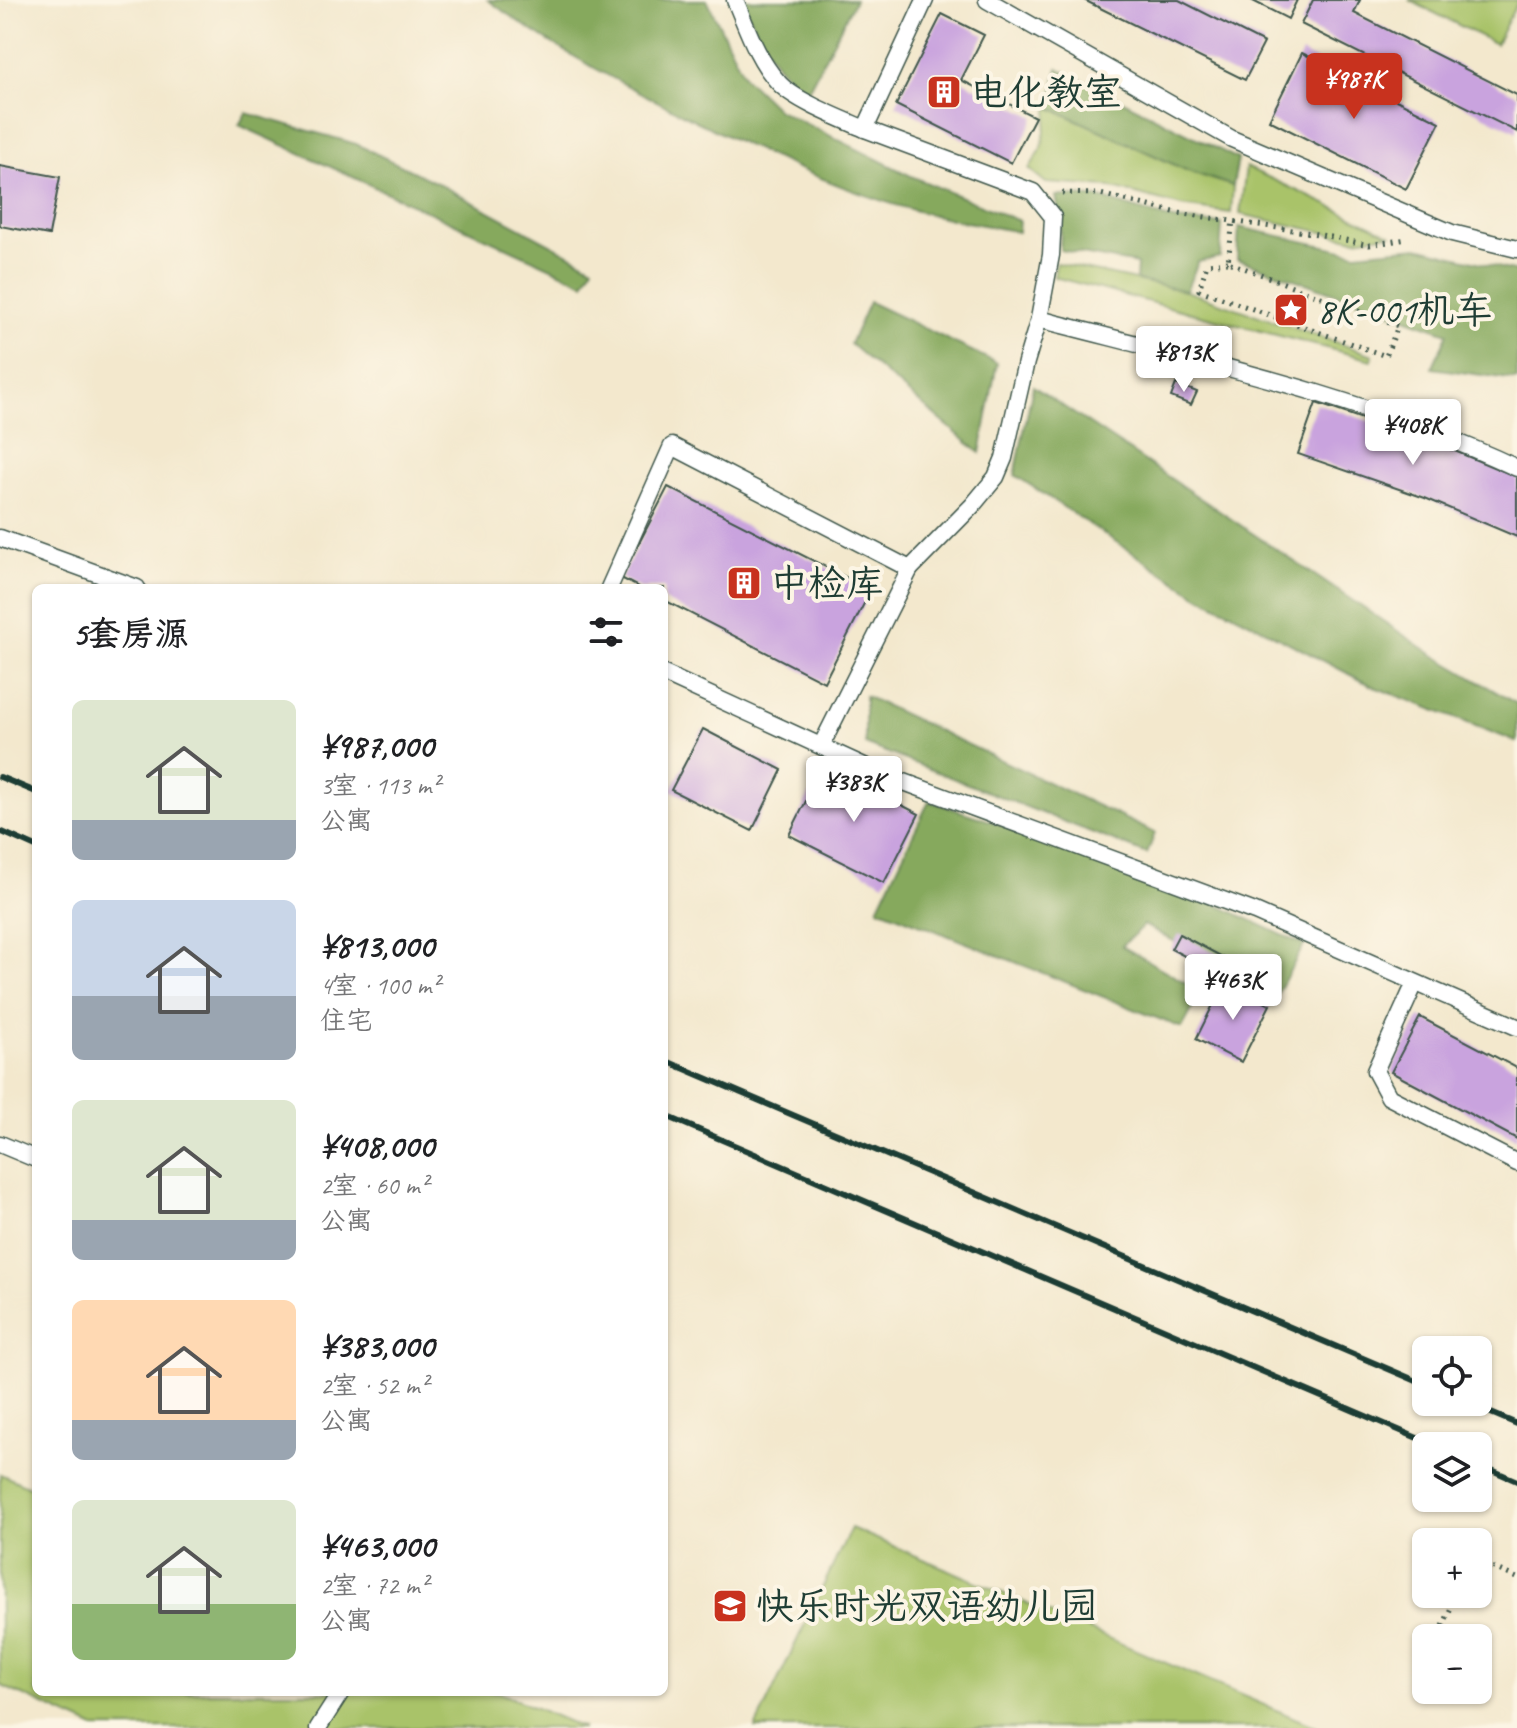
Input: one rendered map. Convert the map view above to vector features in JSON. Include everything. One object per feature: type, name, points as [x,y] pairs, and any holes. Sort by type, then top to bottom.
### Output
[{"type":"lane","points":[[735,0],[759,55],[779,84],[821,109],[865,129],[1033,192],[1053,217],[1051,255],[1039,319],[1004,458],[996,477],[962,517],[910,569],[821,746]]},
{"type":"lane","points":[[865,129],[925,0]]},
{"type":"lane","points":[[987,0],[1232,139],[1452,233],[1517,249]]},
{"type":"lane","points":[[1039,319],[1305,388],[1453,438],[1517,468]]},
{"type":"lane","points":[[611,584],[672,446],[910,569]]},
{"type":"lane","points":[[0,538],[126,584]]},
{"type":"lane","points":[[668,676],[877,772],[1255,912],[1517,1027]]},
{"type":"lane","points":[[1415,983],[1375,1071],[1389,1097],[1517,1163]]},
{"type":"lane","points":[[0,1144],[32,1157]]},
{"type":"lane","points":[[318,1728],[338,1696]]},
{"type":"path","points":[[1033,192],[1100,194],[1178,213],[1369,245],[1411,239]]},
{"type":"path","points":[[1228,262],[1233,220]]},
{"type":"path","points":[[1228,262],[1398,326],[1386,356],[1199,290],[1207,264],[1228,262]]},
{"type":"path","points":[[1492,1567],[1517,1578]]},
{"type":"green space","points":[[488,0],[707,0],[745,78],[778,110],[911,176],[1019,221],[1018,232],[917,211],[806,172],[617,80],[538,34]]},
{"type":"green space","points":[[742,0],[855,0],[807,92],[776,63]]},
{"type":"green space","points":[[1409,0],[1517,0],[1517,3],[1496,44]]},
{"type":"green space","points":[[1058,68],[1238,159],[1233,186],[1188,171],[1049,107]]},
{"type":"green space","points":[[1049,107],[1188,171],[1233,186],[1231,213],[1181,206],[1109,187],[1046,183],[1029,169],[1042,148]]},
{"type":"green space","points":[[246,113],[356,144],[437,183],[593,267],[584,283],[239,125]]},
{"type":"green space","points":[[1246,167],[1390,234],[1355,239],[1240,214]]},
{"type":"green space","points":[[1056,196],[1097,197],[1173,220],[1222,224],[1220,257],[1198,262],[1186,291],[1136,280],[1137,264],[1060,250],[1061,224]]},
{"type":"green space","points":[[1239,227],[1356,253],[1418,247],[1517,272],[1517,380],[1432,368],[1448,333],[1237,259]]},
{"type":"green space","points":[[1056,263],[1186,291],[1373,355],[1372,360],[1054,277]]},
{"type":"green space","points":[[869,302],[997,363],[980,453],[850,344]]},
{"type":"green space","points":[[1033,386],[1432,654],[1517,704],[1517,742],[1372,686],[1195,594],[1015,475]]},
{"type":"green space","points":[[865,696],[1155,833],[1147,854],[865,744]]},
{"type":"green space","points":[[929,801],[1142,870],[1304,945],[1276,996],[1144,925],[1122,946],[1202,992],[1182,1028],[878,908]]},
{"type":"green space","points":[[0,1474],[32,1488],[32,1696],[507,1696],[583,1728],[95,1728],[0,1685]]},
{"type":"green space","points":[[851,1528],[1318,1728],[755,1728]]},
{"type":"building","points":[[1084,0],[1179,0],[1264,43],[1245,80]]},
{"type":"building","points":[[1251,0],[1297,0],[1288,19]]},
{"type":"building","points":[[1313,0],[1360,0],[1354,13],[1517,95],[1517,132],[1301,24]]},
{"type":"building","name":"电化教室","points":[[942,14],[984,35],[961,80],[1035,117],[1011,163],[896,105]]},
{"type":"building","points":[[1302,53],[1440,122],[1406,189],[1269,120]]},
{"type":"building","points":[[0,166],[60,177],[49,235],[0,226]]},
{"type":"building","points":[[1176,384],[1197,392],[1191,405],[1171,397]]},
{"type":"building","points":[[1316,403],[1450,449],[1517,477],[1517,537],[1425,498],[1298,454]]},
{"type":"building","name":"中检库","points":[[668,487],[871,590],[824,682],[668,602],[668,584],[632,584],[621,578]]},
{"type":"building","points":[[703,729],[782,770],[752,831],[671,790]]},
{"type":"building","points":[[824,765],[919,814],[884,883],[789,835]]},
{"type":"building","points":[[1179,934],[1232,962],[1225,977],[1171,949]]},
{"type":"building","points":[[1225,981],[1270,1005],[1241,1062],[1196,1039]]},
{"type":"building","points":[[1420,1017],[1517,1068],[1517,1139],[1391,1072]]},
{"type":"railway","points":[[0,777],[32,790]]},
{"type":"railway","points":[[0,831],[32,845]]},
{"type":"railway","points":[[668,1062],[1412,1379]]},
{"type":"railway","points":[[668,1117],[1412,1436]]},
{"type":"railway","points":[[1492,1413],[1517,1424]]},
{"type":"railway","points":[[1492,1470],[1517,1481]]},
{"type":"place","name":"电化教室","points":[[944,92]]},
{"type":"place","name":"8K-001机车","points":[[1291,310]]},
{"type":"place","name":"中检库","points":[[744,583]]},
{"type":"place","name":"快乐时光双语幼儿园","points":[[730,1606]]}]
